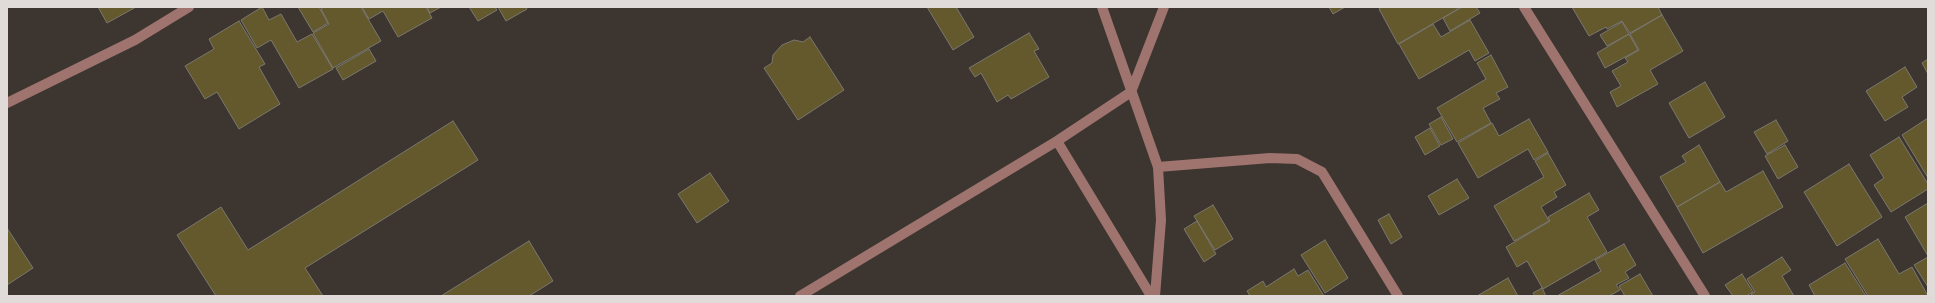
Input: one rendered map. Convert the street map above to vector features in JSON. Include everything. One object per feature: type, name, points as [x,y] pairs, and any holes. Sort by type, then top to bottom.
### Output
[{"type":"street","points":[[7,103],[135,40],[189,7]]},
{"type":"street","points":[[1102,7],[1158,167],[1161,220],[1155,296]]},
{"type":"street","points":[[800,296],[1057,141],[1131,92],[1164,7]]},
{"type":"street","points":[[1524,7],[1705,296]]},
{"type":"street","points":[[1057,141],[1151,296]]},
{"type":"street","points":[[1158,167],[1270,158],[1297,159],[1322,172],[1398,296]]},
{"type":"building","points":[[98,7],[136,7],[107,23]]},
{"type":"building","points":[[262,7],[269,20],[281,14],[297,42],[312,34],[333,69],[299,88],[271,40],[257,48],[241,20]]},
{"type":"building","points":[[298,7],[319,7],[328,23],[313,32]]},
{"type":"building","points":[[324,7],[361,7],[381,41],[333,68],[313,33],[329,24],[321,9]]},
{"type":"building","points":[[362,7],[426,7],[432,18],[398,37],[383,11],[369,19]]},
{"type":"building","points":[[427,7],[441,7],[430,13]]},
{"type":"building","points":[[469,7],[495,7],[497,10],[478,21]]},
{"type":"building","points":[[498,7],[526,7],[527,9],[506,21]]},
{"type":"building","points":[[927,7],[956,7],[974,37],[953,50]]},
{"type":"building","points":[[1329,7],[1345,7],[1333,14]]},
{"type":"building","points":[[1382,7],[1457,7],[1458,9],[1398,44],[1379,9]]},
{"type":"building","points":[[1462,7],[1476,7],[1480,13],[1450,31],[1443,18]]},
{"type":"building","points":[[1572,7],[1658,7],[1662,15],[1630,33],[1622,21],[1589,36]]},
{"type":"building","points":[[1662,15],[1683,51],[1650,70],[1658,84],[1617,107],[1610,92],[1621,86],[1612,71],[1628,62],[1625,58],[1639,50],[1630,34]]},
{"type":"building","points":[[1470,20],[1489,53],[1475,61],[1469,50],[1419,79],[1399,44],[1433,24],[1441,37]]},
{"type":"building","points":[[239,21],[265,64],[259,67],[280,104],[239,129],[217,92],[205,99],[185,66],[214,49],[209,39]]},
{"type":"building","points":[[1622,22],[1629,34],[1607,46],[1600,35]]},
{"type":"building","points":[[1029,33],[1039,49],[1034,51],[1049,77],[1011,99],[1008,95],[997,102],[981,73],[975,77],[969,68]]},
{"type":"building","points":[[1629,34],[1638,50],[1605,68],[1597,53]]},
{"type":"building","points":[[810,37],[844,90],[798,120],[764,68],[772,63],[773,55],[782,45],[794,40],[803,42]]},
{"type":"building","points":[[369,49],[376,61],[343,80],[336,68]]},
{"type":"building","points":[[1491,55],[1508,87],[1496,93],[1500,99],[1483,108],[1491,123],[1457,142],[1437,108],[1486,79],[1477,63]]},
{"type":"building","points":[[1928,59],[1928,74],[1922,63]]},
{"type":"building","points":[[1905,67],[1917,87],[1902,97],[1908,107],[1885,121],[1866,91]]},
{"type":"building","points":[[1705,82],[1725,117],[1689,138],[1669,103]]},
{"type":"building","points":[[1441,117],[1453,139],[1441,145],[1429,124]]},
{"type":"building","points":[[1928,118],[1928,178],[1902,135]]},
{"type":"building","points":[[1529,119],[1548,152],[1534,160],[1528,149],[1478,178],[1458,143],[1492,123],[1499,136]]},
{"type":"building","points":[[1776,120],[1788,141],[1767,154],[1754,132]]},
{"type":"building","points":[[453,121],[478,160],[305,268],[323,296],[216,296],[177,235],[221,207],[248,250]]},
{"type":"building","points":[[1430,128],[1440,146],[1425,155],[1415,137]]},
{"type":"building","points":[[1899,137],[1928,184],[1928,189],[1891,212],[1874,185],[1884,178],[1870,155]]},
{"type":"building","points":[[1699,145],[1720,182],[1677,207],[1660,177],[1686,162],[1682,156]]},
{"type":"building","points":[[1785,145],[1798,167],[1778,179],[1765,156]]},
{"type":"building","points":[[1548,153],[1566,185],[1554,192],[1557,197],[1541,207],[1549,221],[1514,241],[1494,206],[1544,177],[1535,161]]},
{"type":"building","points":[[1849,164],[1882,217],[1837,246],[1804,192]]},
{"type":"building","points":[[1763,171],[1783,207],[1703,253],[1677,207],[1720,182],[1726,192]]},
{"type":"building","points":[[710,173],[729,201],[697,223],[678,194]]},
{"type":"building","points":[[1457,179],[1469,198],[1439,215],[1428,196]]},
{"type":"building","points":[[1589,193],[1599,210],[1587,217],[1607,252],[1543,289],[1527,261],[1517,267],[1506,247],[1550,221],[1548,217]]},
{"type":"building","points":[[1928,203],[1928,256],[1905,217]]},
{"type":"building","points":[[1213,205],[1233,239],[1215,250],[1194,216]]},
{"type":"building","points":[[1389,214],[1402,237],[1391,244],[1378,220]]},
{"type":"building","points":[[1197,221],[1216,254],[1204,262],[1184,229]]},
{"type":"building","points":[[7,228],[33,268],[7,285]]},
{"type":"building","points":[[1878,239],[1899,274],[1912,267],[1928,296],[1868,296],[1845,259]]},
{"type":"building","points":[[1325,240],[1348,278],[1325,293],[1301,255]]},
{"type":"building","points":[[529,241],[553,281],[529,296],[441,296]]},
{"type":"building","points":[[1624,244],[1636,265],[1625,272],[1629,278],[1616,285],[1620,290],[1609,296],[1557,296],[1601,271],[1595,260]]},
{"type":"building","points":[[1782,257],[1791,270],[1782,276],[1794,296],[1753,296],[1751,294],[1755,292],[1747,279]]},
{"type":"building","points":[[1928,257],[1928,287],[1914,265]]},
{"type":"building","points":[[1845,263],[1866,296],[1815,296],[1809,285]]},
{"type":"building","points":[[1294,269],[1298,276],[1308,270],[1324,296],[1250,296],[1247,291],[1263,281],[1266,287]]},
{"type":"building","points":[[1640,274],[1653,296],[1625,296],[1619,286]]},
{"type":"building","points":[[1742,274],[1753,292],[1746,296],[1733,296],[1725,285]]},
{"type":"building","points":[[1508,278],[1518,296],[1477,296]]},
{"type":"building","points":[[1542,288],[1546,296],[1535,296],[1533,293]]}]
